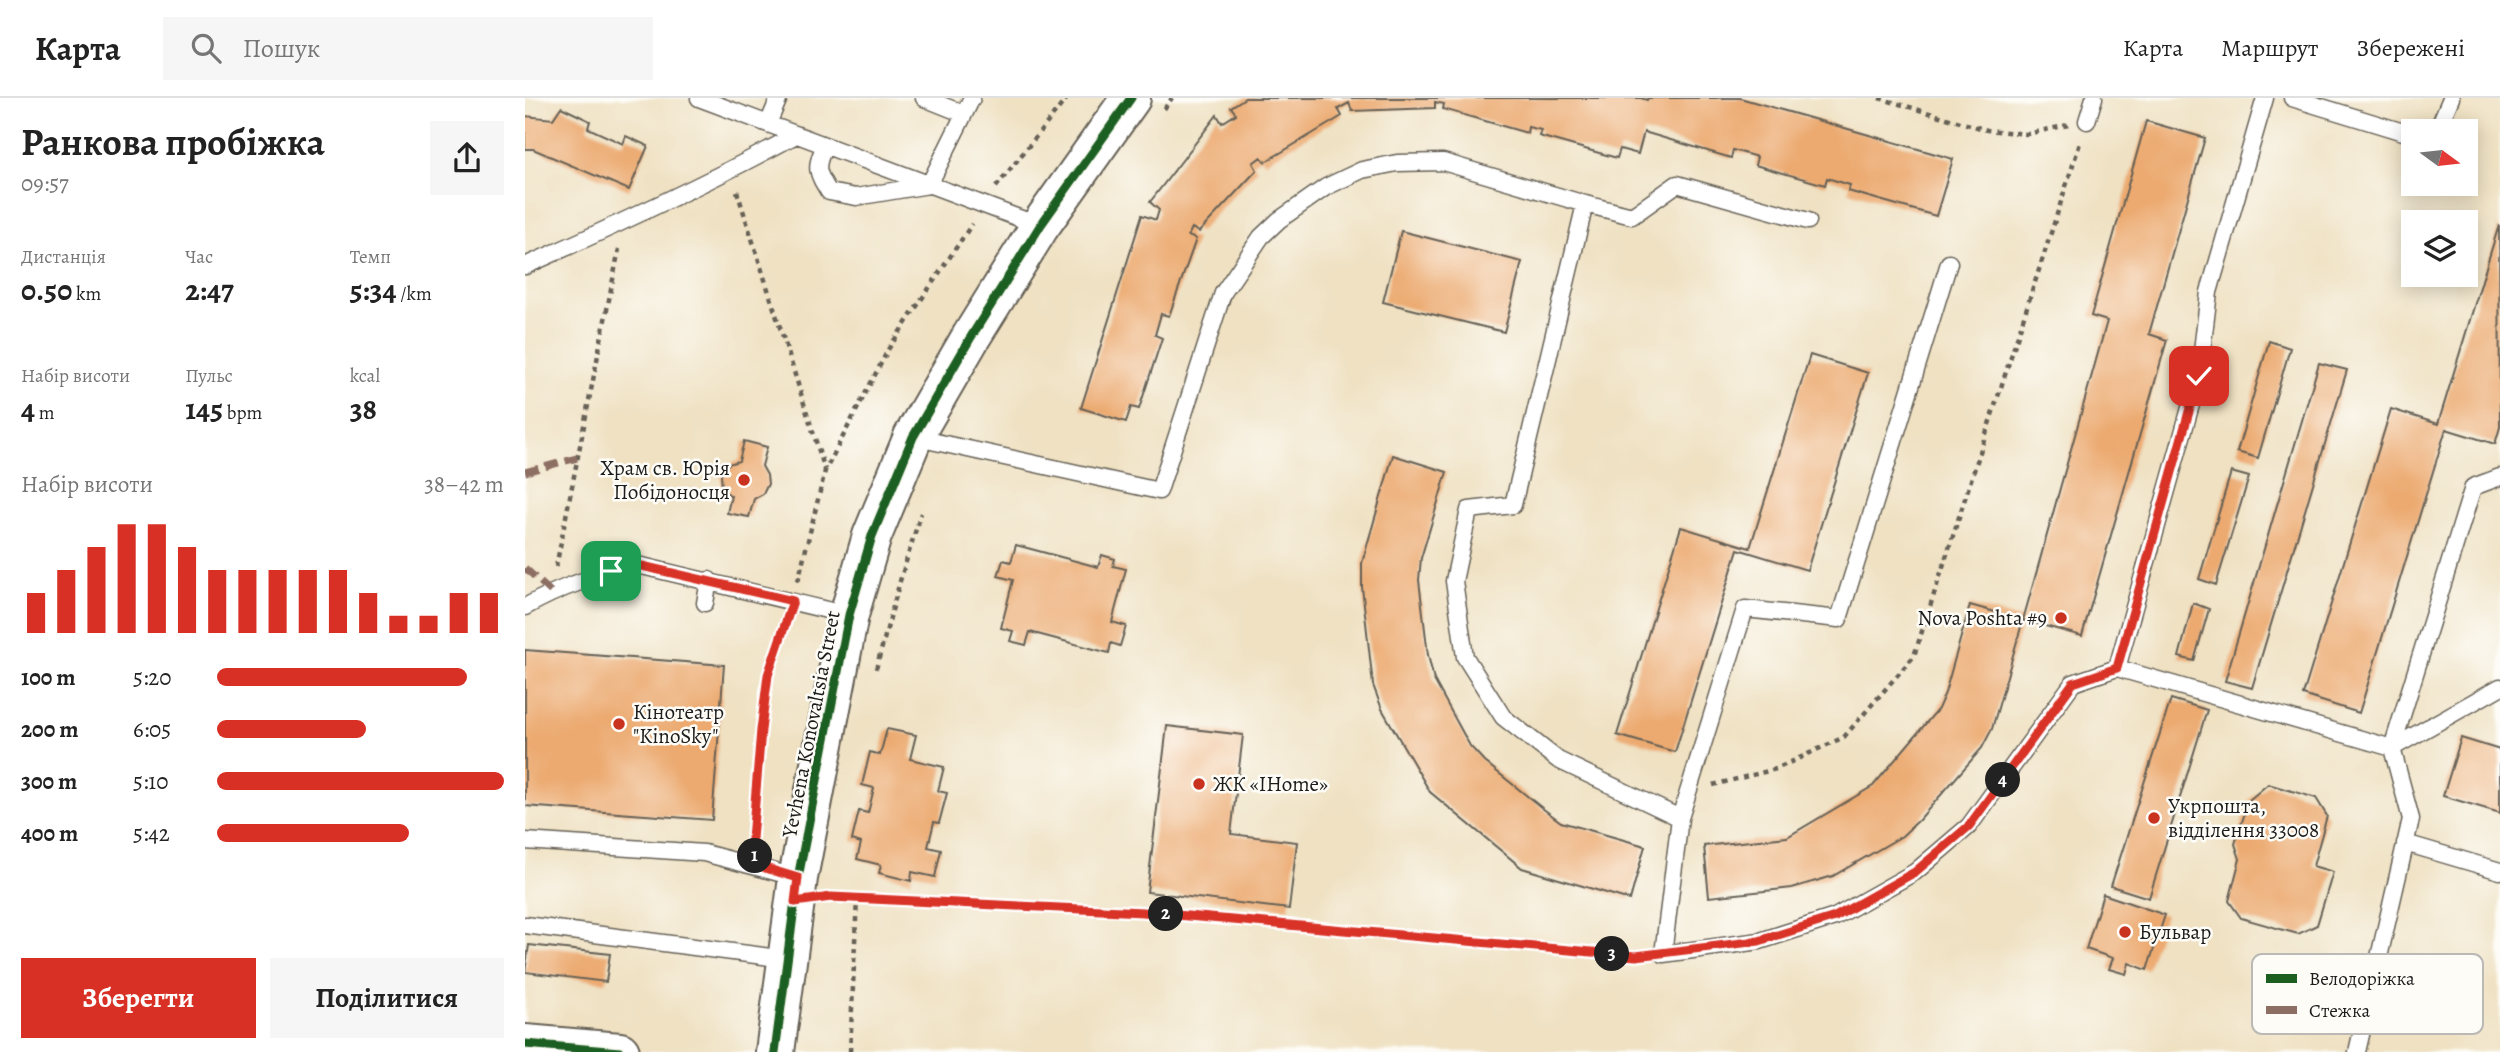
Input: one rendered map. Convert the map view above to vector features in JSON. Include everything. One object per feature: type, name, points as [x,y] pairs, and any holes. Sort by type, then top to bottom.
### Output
[{"type":"street","name":"Yevhena Konovaltsia Street","points":[[775,1052],[786,959],[786,883],[849,615],[873,536],[913,437],[1040,226],[1147,104]]},
{"type":"street","points":[[531,1047],[620,1052]]},
{"type":"lane","points":[[699,98],[1040,226]]},
{"type":"lane","points":[[768,124],[779,98]]},
{"type":"lane","points":[[924,98],[964,114]]},
{"type":"lane","points":[[929,185],[972,98]]},
{"type":"lane","points":[[2087,121],[2094,98]]},
{"type":"lane","points":[[2117,668],[2199,376],[2209,292],[2265,98]]},
{"type":"lane","points":[[2292,98],[2401,131]]},
{"type":"lane","points":[[2442,119],[2451,98]]},
{"type":"lane","points":[[525,266],[730,171],[796,135]]},
{"type":"lane","points":[[825,146],[818,159],[817,174],[829,192],[856,197],[929,185]]},
{"type":"lane","points":[[913,437],[1159,491],[1223,293],[1261,237],[1279,220],[1326,187],[1362,170],[1397,163],[1443,162],[1632,216],[1677,184],[1808,221]]},
{"type":"lane","points":[[1585,204],[1513,505],[1469,510],[1454,581],[1465,657],[1503,717],[1558,760],[1680,818]]},
{"type":"lane","points":[[1949,263],[1839,619],[1745,609],[1680,818],[1663,954],[1759,941],[1835,917],[1915,872],[1969,826],[2073,683],[2117,668],[2392,748],[2500,687]]},
{"type":"lane","points":[[2380,954],[2411,819],[2392,748],[2473,487],[2500,477]]},
{"type":"lane","points":[[525,607],[551,592],[611,571],[642,566],[849,615]]},
{"type":"lane","points":[[705,603],[709,580]]},
{"type":"lane","points":[[525,841],[704,853],[786,883]]},
{"type":"lane","points":[[2405,844],[2500,871]]},
{"type":"lane","points":[[525,925],[786,959]]},
{"type":"lane","points":[[2357,1052],[2361,1034]]},
{"type":"path","points":[[1147,104],[1172,98]]},
{"type":"path","points":[[1879,98],[1987,130],[2027,134],[2087,121]]},
{"type":"path","points":[[1688,792],[1776,769],[1844,737],[1914,656],[2087,121]]},
{"type":"path","points":[[730,171],[825,471]]},
{"type":"path","points":[[551,592],[624,222]]},
{"type":"path","points":[[873,681],[924,505]]},
{"type":"path","points":[[793,601],[768,675],[751,851],[786,883],[831,897],[1143,912],[1636,956],[1663,954]]},
{"type":"path","points":[[850,1052],[857,898]]},
{"type":"building","points":[[1245,98],[1740,98],[1953,159],[1936,216],[1848,191],[1850,185],[1827,178],[1825,185],[1755,165],[1757,157],[1733,150],[1731,158],[1644,132],[1638,154],[1620,149],[1617,158],[1539,136],[1541,130],[1528,127],[1527,133],[1443,109],[1444,104],[1435,102],[1435,108],[1352,111],[1349,103],[1338,109],[1342,116],[1265,162],[1261,157],[1253,163],[1257,170],[1199,232],[1192,228],[1188,236],[1196,239],[1169,316],[1161,314],[1155,335],[1162,338],[1139,409],[1131,407],[1126,422],[1081,408],[1142,215],[1156,220],[1159,210],[1150,202],[1217,115],[1222,123],[1236,114],[1231,107]]},
{"type":"building","points":[[561,107],[590,121],[588,128],[623,144],[626,136],[648,146],[629,190],[533,149],[525,149],[525,116],[553,119]]},
{"type":"building","points":[[2146,121],[2205,138],[2149,334],[2167,340],[2082,636],[2023,620],[2107,321],[2091,316]]},
{"type":"building","points":[[2499,225],[2500,427],[2495,444],[2446,429],[2359,713],[2303,695],[2391,409],[2438,424]]},
{"type":"building","points":[[1401,231],[1522,262],[1504,332],[1383,302]]},
{"type":"building","points":[[2269,341],[2290,348],[2258,458],[2237,452]]},
{"type":"building","points":[[1810,355],[1868,373],[1807,570],[1738,549],[1675,752],[1617,735],[1681,527],[1750,548]]},
{"type":"building","points":[[2319,363],[2347,370],[2252,688],[2225,681]]},
{"type":"building","name":"Храм св. Юрія Побідоносця","points":[[744,441],[767,447],[762,466],[768,484],[763,494],[754,499],[749,517],[727,513],[731,496],[722,489],[721,475],[728,464],[739,461]]},
{"type":"building","points":[[1393,455],[1447,472],[1421,558],[1419,580],[1428,655],[1434,680],[1470,746],[1485,762],[1542,808],[1561,822],[1645,846],[1630,900],[1522,868],[1430,792],[1382,709],[1373,685],[1362,587],[1362,563]]},
{"type":"building","points":[[2231,472],[2249,477],[2216,585],[2199,579]]},
{"type":"building","points":[[1016,545],[1098,567],[1102,555],[1115,559],[1113,566],[1126,569],[1112,622],[1126,626],[1120,646],[1111,643],[1109,653],[1030,632],[1026,645],[1010,641],[1013,631],[1001,628],[1013,580],[998,576],[1003,560],[1011,562]]},
{"type":"building","points":[[2193,603],[2209,609],[2194,661],[2179,657]]},
{"type":"building","points":[[1970,605],[2023,620],[1992,729],[1982,748],[1919,820],[1902,836],[1833,876],[1792,888],[1709,897],[1704,846],[1787,837],[1873,786],[1938,709]]},
{"type":"building","points":[[525,650],[724,665],[712,820],[525,806]]},
{"type":"building","points":[[2171,699],[2207,710],[2149,898],[2111,886]]},
{"type":"building","name":"ЖК «IHome»","points":[[1167,726],[1243,735],[1231,834],[1297,842],[1289,909],[1147,892]]},
{"type":"building","points":[[887,729],[916,735],[910,759],[944,767],[938,791],[947,793],[939,823],[934,822],[928,847],[941,850],[935,877],[912,872],[911,881],[879,873],[881,865],[857,859],[861,843],[852,840],[859,811],[868,813],[874,788],[862,785],[870,752],[880,755]]},
{"type":"building","points":[[2461,738],[2500,750],[2500,813],[2443,796]]},
{"type":"building","points":[[2268,784],[2316,798],[2327,816],[2313,866],[2333,872],[2317,925],[2298,934],[2241,918],[2229,901],[2240,859],[2235,844],[2249,800]]},
{"type":"building","name":"Бульвар","points":[[2103,894],[2165,915],[2147,970],[2129,963],[2126,974],[2109,969],[2113,958],[2086,949]]},
{"type":"building","points":[[529,945],[610,954],[606,982],[525,972]]},
{"type":"marked path","points":[[525,472],[577,458]]},
{"type":"marked path","points":[[525,568],[551,592]]},
{"type":"cycle path","points":[[775,1052],[798,878],[849,615],[872,536],[913,437],[971,337],[1040,226],[1131,98]]},
{"type":"cycle path","points":[[525,1044],[620,1052]]},
{"type":"place","name":"Храм св. Юрія Побідоносця","points":[[744,480]]},
{"type":"place","name":"Nova Poshta #9","points":[[2061,618]]},
{"type":"place","name":"Кінотеатр \"KinoSky\"","points":[[619,724]]},
{"type":"place","name":"ЖК «IHome»","points":[[1199,784]]},
{"type":"place","name":"Укрпошта, відділення 33008","points":[[2154,818]]},
{"type":"place","name":"Бульвар","points":[[2125,932]]},
{"type":"route","points":[[611,571],[642,566],[793,601],[768,675],[751,851],[765,868],[798,878],[795,902],[831,897],[1143,912],[1636,956],[1663,954],[1759,941],[1835,917],[1915,872],[1969,826],[2073,683],[2117,668],[2199,376]]}]
